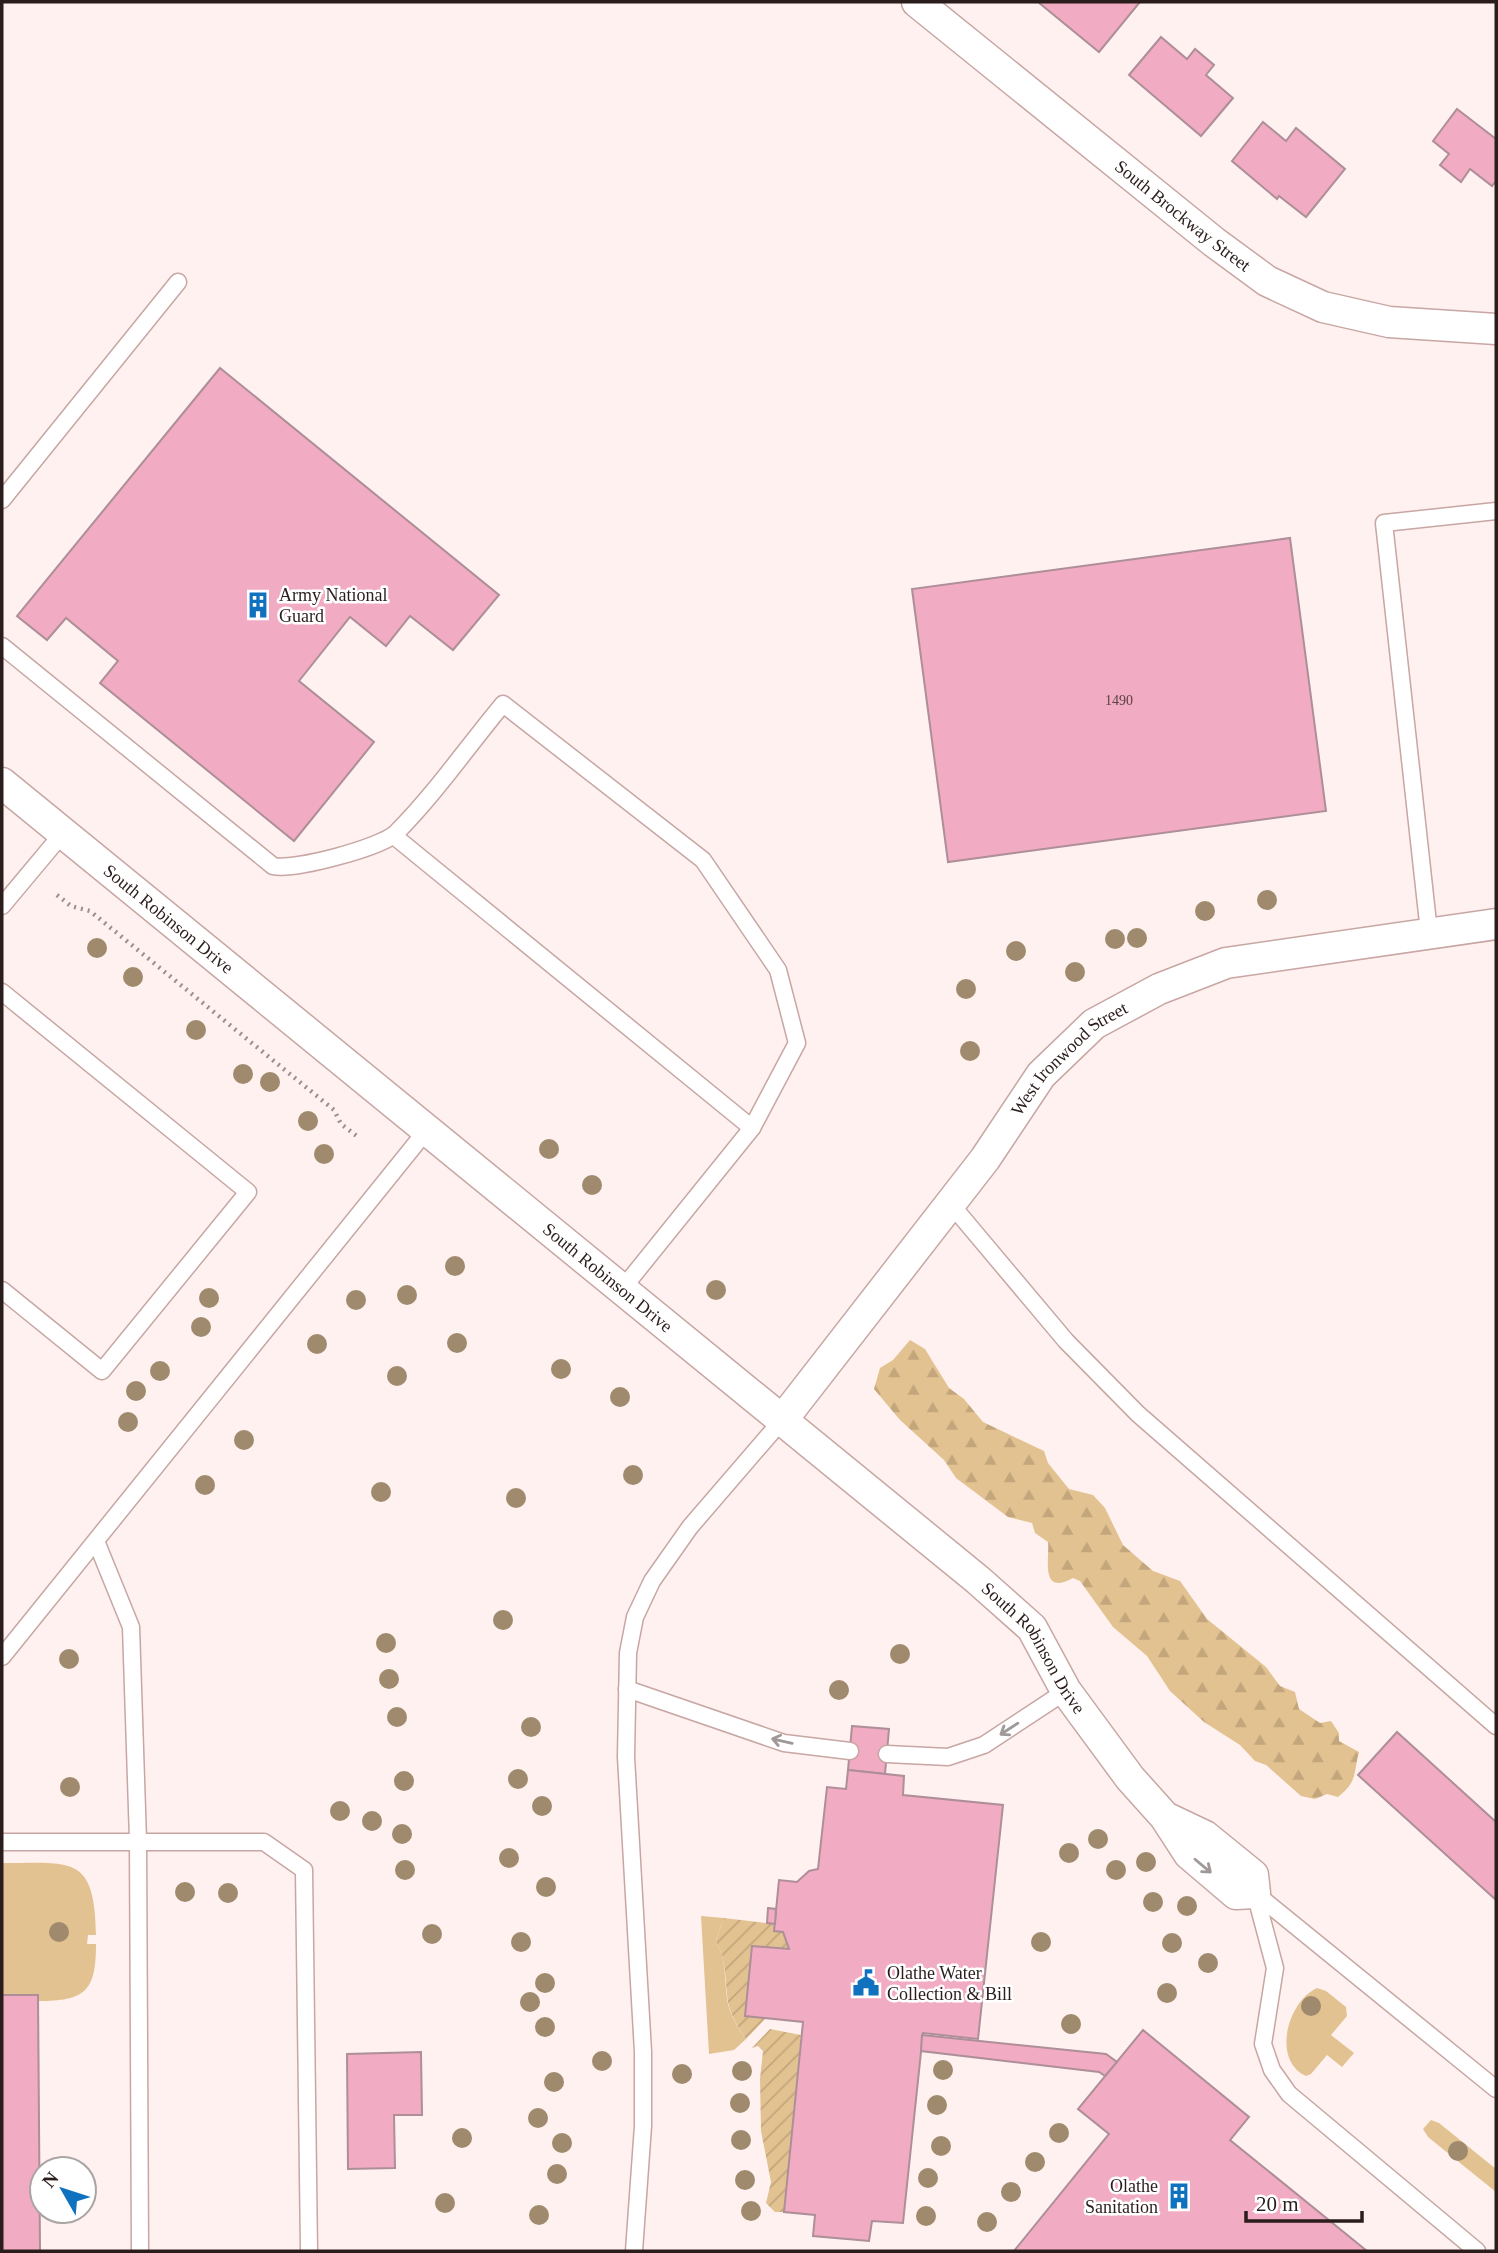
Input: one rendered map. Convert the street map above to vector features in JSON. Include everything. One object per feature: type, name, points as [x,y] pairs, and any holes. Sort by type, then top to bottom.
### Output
[{"type":"street","name":"South Brockway Street","points":[[917,2],[1214,242],[1267,281],[1323,307],[1376,319],[1494,329]]},
{"type":"street","name":"South Robinson Drive","points":[[2,783],[783,1419],[1032,1628],[1066,1691],[1130,1778],[1165,1817],[1189,1854],[1236,1894],[1255,1893]]},
{"type":"street","name":"West Ironwood Street","points":[[783,1419],[985,1159],[1041,1075],[1094,1024],[1159,989],[1226,962],[1496,924]]},
{"type":"lane","points":[[2,500],[178,282]]},
{"type":"lane","points":[[1429,932],[1384,523],[1496,511]]},
{"type":"lane","points":[[2,646],[274,866],[286,869],[321,862],[394,835],[503,704],[703,860],[778,970],[797,1043],[752,1128],[622,1287]]},
{"type":"lane","points":[[2,906],[63,833]]},
{"type":"lane","points":[[394,835],[752,1128]]},
{"type":"lane","points":[[2,992],[248,1192],[102,1371],[2,1290]]},
{"type":"lane","points":[[2,1657],[426,1130]]},
{"type":"lane","points":[[950,1203],[1066,1341],[1138,1414],[1496,1726]]},
{"type":"lane","points":[[634,2251],[643,2126],[643,2052],[626,1758],[628,1653],[635,1617],[652,1581],[690,1527],[783,1419]]},
{"type":"lane","points":[[96,1541],[131,1627],[138,1840],[140,2251]]},
{"type":"lane","points":[[627,1689],[784,1743],[850,1751]]},
{"type":"lane","points":[[887,1754],[948,1757],[984,1745],[1066,1691]]},
{"type":"lane","points":[[2,1842],[264,1842],[304,1870],[309,2251]]},
{"type":"lane","points":[[1255,1893],[1496,2089]]},
{"type":"lane","points":[[1255,1893],[1275,1968],[1263,2044],[1272,2070],[1289,2094],[1477,2251]]},
{"type":"path","points":[[57,895],[71,906],[90,911],[334,1110],[341,1124],[358,1137]]},
{"type":"green space","points":[[910,1340],[925,1349],[949,1388],[964,1399],[983,1422],[1044,1451],[1048,1463],[1069,1489],[1093,1495],[1105,1508],[1123,1545],[1153,1571],[1180,1581],[1207,1619],[1266,1667],[1280,1686],[1295,1692],[1299,1709],[1320,1723],[1331,1721],[1339,1733],[1339,1741],[1359,1752],[1354,1777],[1338,1797],[1327,1794],[1315,1799],[1301,1796],[1266,1765],[1255,1761],[1240,1745],[1204,1722],[1170,1691],[1147,1656],[1113,1627],[1080,1581],[1073,1578],[1062,1583],[1051,1579],[1048,1573],[1048,1542],[1035,1533],[1032,1523],[1008,1517],[956,1478],[944,1460],[900,1420],[874,1389],[880,1368],[893,1360]]},
{"type":"green space","points":[[2,1863],[62,1864],[84,1877],[91,1890],[95,1909],[96,1935],[88,1935],[87,1944],[96,1944],[94,1973],[85,1990],[77,1996],[38,2001],[38,1995],[2,1995]]},
{"type":"green space","points":[[701,1916],[724,1918],[716,1940],[722,1955],[729,2006],[746,2039],[734,2050],[709,2054]]},
{"type":"green space","points":[[724,1918],[775,1924],[774,1931],[783,1932],[789,1949],[752,1946],[745,2016],[766,2018],[746,2039],[729,2006],[725,1968],[716,1940]]},
{"type":"green space","points":[[1317,1988],[1326,1991],[1346,2007],[1347,2016],[1331,2035],[1354,2053],[1342,2067],[1327,2055],[1311,2074],[1306,2076],[1295,2068],[1286,2045],[1292,2017],[1298,2005]]},
{"type":"green space","points":[[770,2029],[801,2035],[784,2212],[775,2212],[766,2203],[771,2182],[761,2131],[760,2079],[763,2051],[758,2046],[752,2048]]},
{"type":"green space","points":[[1431,2120],[1439,2123],[1496,2169],[1496,2192],[1428,2137],[1423,2129]]},
{"type":"building","points":[[1038,2],[1140,2],[1099,52]]},
{"type":"building","points":[[1161,37],[1187,59],[1195,49],[1214,65],[1206,75],[1233,98],[1201,136],[1129,75]]},
{"type":"building","points":[[1457,109],[1496,139],[1496,181],[1492,186],[1470,169],[1461,182],[1440,165],[1449,154],[1433,141]]},
{"type":"building","points":[[1263,122],[1286,141],[1296,128],[1345,169],[1306,217],[1279,196],[1277,199],[1232,161]]},
{"type":"building","name":"Army National Guard","points":[[220,368],[499,595],[453,650],[410,616],[386,646],[350,617],[299,681],[374,742],[294,841],[100,683],[118,661],[66,618],[47,640],[17,616]]},
{"type":"building","points":[[1290,538],[1326,811],[948,862],[912,589]]},
{"type":"building","points":[[852,1726],[889,1729],[885,1774],[848,1770]]},
{"type":"building","points":[[1397,1732],[1496,1822],[1496,1900],[1358,1775]]},
{"type":"building","name":"Olathe Water Collection & Bill","points":[[848,1770],[904,1776],[903,1795],[1003,1805],[978,2039],[923,2033],[903,2223],[872,2221],[869,2241],[813,2236],[815,2215],[784,2212],[803,2022],[745,2016],[752,1946],[789,1949],[783,1932],[774,1931],[779,1880],[797,1882],[809,1871],[818,1869],[827,1787],[846,1789]]},
{"type":"building","points":[[768,1908],[776,1909],[775,1924],[767,1923]]},
{"type":"building","points":[[2,1995],[38,1995],[39,2155],[28,2155],[28,2225],[40,2225],[40,2251],[2,2251]]},
{"type":"building","name":"Olathe Sanitation","points":[[1143,2030],[1249,2117],[1230,2140],[1367,2251],[1014,2251],[1109,2134],[1078,2109]]},
{"type":"building","points":[[922,2035],[1106,2054],[1117,2062],[1105,2076],[1099,2072],[921,2051]]},
{"type":"building","points":[[421,2052],[422,2115],[394,2115],[395,2168],[348,2169],[347,2054]]},
{"type":"place","name":"Army National Guard","points":[[258,605]]},
{"type":"place","name":"Olathe Water Collection & Bill","points":[[866,1983]]},
{"type":"place","name":"Olathe Sanitation","points":[[1179,2196]]}]
